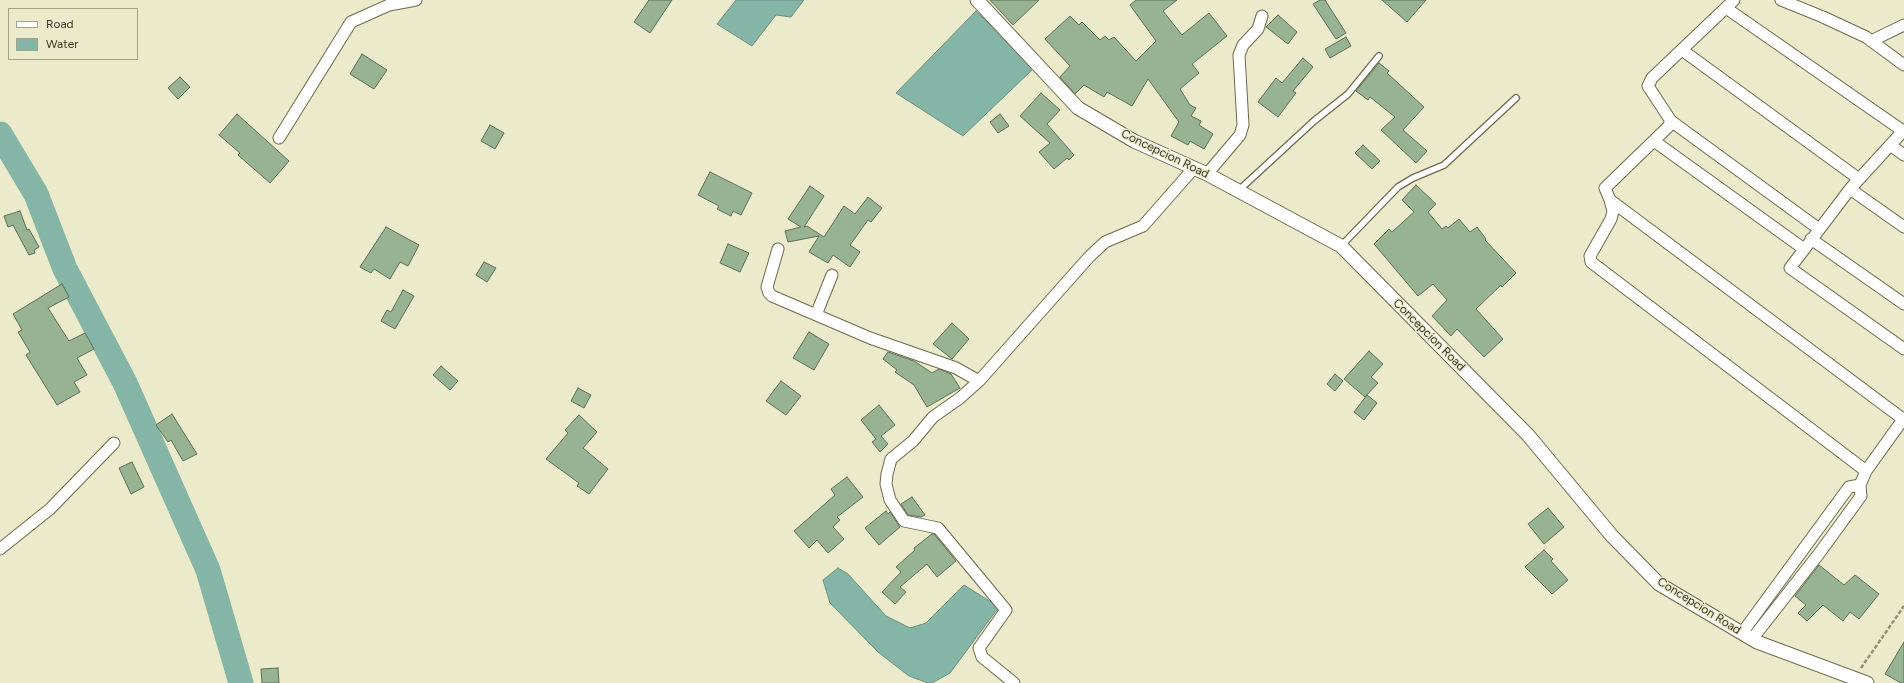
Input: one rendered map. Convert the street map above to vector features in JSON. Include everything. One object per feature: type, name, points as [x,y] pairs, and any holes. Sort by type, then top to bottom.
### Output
[{"type":"street","points":[[279,138],[351,22],[389,5],[416,0]]},
{"type":"street","name":"Concepcion Road","points":[[977,0],[1078,108],[1134,141],[1207,174],[1341,246],[1528,435],[1612,536],[1659,584],[1747,636],[1867,683]]},
{"type":"street","points":[[1780,0],[1823,17],[1871,41],[1904,65]]},
{"type":"street","points":[[1819,229],[1671,121],[1648,86],[1652,78],[1730,4],[1904,131],[1850,189],[1790,268],[1904,349]]},
{"type":"street","points":[[1207,174],[1240,135],[1243,125],[1239,55],[1243,45],[1258,29],[1262,16]]},
{"type":"street","points":[[1871,41],[1904,25]]},
{"type":"street","points":[[1682,50],[1859,179]]},
{"type":"street","points":[[1671,121],[1668,127],[1605,188],[1613,211],[1611,218],[1590,256],[1591,262],[1866,471]]},
{"type":"street","points":[[1654,141],[1804,249]]},
{"type":"street","points":[[1890,145],[1904,155]]},
{"type":"street","points":[[1014,683],[982,658],[979,648],[1006,610],[938,528],[904,521],[890,500],[886,484],[891,459],[913,441],[933,417],[960,398],[978,381],[1089,257],[1105,242],[1143,226],[1194,168]]},
{"type":"street","points":[[1850,189],[1904,227]]},
{"type":"street","points":[[1610,200],[1903,418],[1866,471],[1860,485],[1861,496],[1812,564],[1764,624],[1747,636]]},
{"type":"street","points":[[1811,239],[1904,304]]},
{"type":"street","points":[[778,249],[767,287],[772,296],[870,338],[956,368],[978,381]]},
{"type":"street","points":[[816,315],[832,275]]},
{"type":"street","points":[[0,549],[50,509],[114,443]]},
{"type":"street","points":[[1747,636],[1754,617],[1849,487],[1860,485]]},
{"type":"street","points":[[1800,555],[1812,564]]},
{"type":"street","points":[[1754,617],[1764,624]]},
{"type":"lane","points":[[1238,191],[1319,116],[1348,94],[1379,56]]},
{"type":"lane","points":[[1341,246],[1398,187],[1413,178],[1444,165],[1516,98]]},
{"type":"path","points":[[1854,678],[1904,606]]},
{"type":"water","points":[[736,0],[804,0],[791,17],[776,15],[752,46],[717,24]]},
{"type":"water","points":[[976,11],[1033,69],[963,136],[896,93]]},
{"type":"water","points":[[838,568],[848,574],[886,616],[910,628],[926,623],[964,585],[999,607],[950,673],[932,683],[928,683],[909,676],[878,652],[830,603],[823,580]]},
{"type":"building","points":[[649,0],[672,0],[650,33],[634,22]]},
{"type":"building","points":[[990,0],[1039,0],[1013,25]]},
{"type":"building","points":[[1136,0],[1177,0],[1163,11],[1182,35],[1209,13],[1227,36],[1192,64],[1199,73],[1180,89],[1190,105],[1196,108],[1191,116],[1201,121],[1199,125],[1213,134],[1204,149],[1190,141],[1188,145],[1171,136],[1179,122],[1148,79],[1132,106],[1107,92],[1104,97],[1084,85],[1075,94],[1060,77],[1070,66],[1045,39],[1070,16],[1079,25],[1082,22],[1100,40],[1105,36],[1109,40],[1114,37],[1136,61],[1156,41],[1130,5]]},
{"type":"building","points":[[1320,0],[1325,0],[1346,33],[1336,39],[1313,4]]},
{"type":"building","points":[[1382,0],[1426,0],[1407,22]]},
{"type":"building","points":[[1278,15],[1297,32],[1288,44],[1266,27]]},
{"type":"building","points":[[1346,37],[1351,46],[1330,58],[1325,49]]},
{"type":"building","points":[[362,54],[387,70],[374,89],[350,74]]},
{"type":"building","points":[[1303,58],[1313,67],[1293,91],[1296,93],[1278,117],[1258,102],[1276,78],[1282,83]]},
{"type":"building","points":[[1379,63],[1389,71],[1387,73],[1424,107],[1403,130],[1427,151],[1416,163],[1381,130],[1395,117],[1370,97],[1368,100],[1356,91]]},
{"type":"building","points":[[180,77],[190,87],[178,99],[168,88]]},
{"type":"building","points":[[1041,93],[1060,110],[1047,124],[1074,155],[1069,160],[1067,158],[1054,169],[1039,152],[1050,143],[1020,116]]},
{"type":"building","points":[[237,114],[289,161],[270,183],[238,155],[240,153],[219,135]]},
{"type":"building","points":[[1000,114],[1009,126],[998,133],[990,122]]},
{"type":"building","points":[[490,125],[504,133],[495,149],[481,141]]},
{"type":"building","points":[[1363,145],[1380,161],[1372,169],[1355,153]]},
{"type":"building","points":[[710,172],[752,193],[741,215],[733,211],[731,216],[717,209],[719,206],[698,195]]},
{"type":"building","points":[[1416,185],[1436,204],[1428,212],[1442,229],[1446,226],[1448,228],[1459,219],[1470,232],[1477,227],[1486,239],[1485,240],[1516,273],[1476,309],[1503,339],[1484,357],[1457,329],[1451,336],[1432,316],[1447,300],[1433,284],[1418,296],[1374,244],[1389,229],[1392,232],[1414,212],[1402,200]]},
{"type":"building","points":[[810,186],[824,196],[804,227],[807,226],[824,237],[844,206],[855,214],[868,197],[882,208],[871,222],[868,220],[850,245],[860,252],[850,267],[833,255],[828,263],[809,252],[819,236],[788,242],[785,231],[801,227],[788,219]]},
{"type":"building","points":[[20,211],[27,230],[29,229],[39,247],[34,250],[35,253],[29,255],[13,225],[8,227],[4,216]]},
{"type":"building","points":[[386,227],[419,245],[408,266],[400,262],[390,279],[374,269],[371,273],[360,267]]},
{"type":"building","points":[[728,244],[749,253],[740,272],[720,263]]},
{"type":"building","points":[[484,262],[496,268],[487,282],[476,275]]},
{"type":"building","points":[[62,284],[69,297],[48,308],[69,341],[85,333],[94,349],[77,358],[87,375],[74,382],[80,392],[57,405],[26,355],[30,352],[18,332],[22,330],[13,314]]},
{"type":"building","points":[[403,290],[414,296],[395,329],[381,321],[387,310],[391,312]]},
{"type":"building","points":[[952,323],[969,339],[952,359],[933,344]]},
{"type":"building","points":[[809,332],[829,344],[814,370],[793,358]]},
{"type":"building","points":[[1369,351],[1383,364],[1371,377],[1378,383],[1365,397],[1344,379]]},
{"type":"building","points":[[888,352],[914,361],[932,373],[939,369],[951,374],[960,388],[927,407],[914,385],[895,372],[897,370],[883,359]]},
{"type":"building","points":[[441,366],[458,381],[450,390],[433,375]]},
{"type":"building","points":[[1335,374],[1343,381],[1335,391],[1327,384]]},
{"type":"building","points":[[781,381],[801,396],[786,415],[766,401]]},
{"type":"building","points":[[578,388],[591,395],[584,408],[571,401]]},
{"type":"building","points":[[1367,395],[1377,403],[1364,420],[1354,412]]},
{"type":"building","points":[[879,405],[895,425],[881,436],[888,444],[880,452],[872,442],[876,439],[861,420]]},
{"type":"building","points":[[172,414],[197,454],[183,461],[171,440],[168,442],[156,425]]},
{"type":"building","points":[[579,415],[597,432],[583,448],[608,469],[589,494],[577,486],[579,483],[546,459],[568,433],[565,430]]},
{"type":"building","points":[[132,462],[144,487],[131,494],[119,468]]},
{"type":"building","points":[[847,477],[863,497],[837,517],[840,520],[833,527],[844,539],[828,553],[817,540],[809,548],[794,531],[835,495],[831,489]]},
{"type":"building","points":[[912,497],[925,515],[921,517],[908,515],[901,504]]},
{"type":"building","points":[[1548,508],[1564,527],[1544,544],[1528,524]]},
{"type":"building","points":[[886,511],[888,514],[890,512],[900,527],[879,545],[865,528]]},
{"type":"building","points":[[934,534],[956,561],[937,577],[927,564],[900,587],[906,592],[895,604],[882,592],[901,572],[896,567],[915,550],[914,548]]},
{"type":"building","points":[[1544,550],[1553,559],[1551,561],[1568,580],[1552,594],[1525,567]]},
{"type":"building","points":[[1819,565],[1844,585],[1855,575],[1879,594],[1859,619],[1850,612],[1843,621],[1823,605],[1807,621],[1798,613],[1806,605],[1795,596]]},
{"type":"building","points":[[1904,642],[1904,683],[1901,683],[1885,674]]},
{"type":"building","points":[[278,668],[279,683],[262,683],[261,669]]},
{"type":"waterway","points":[[0,134],[36,194],[65,269],[125,383],[208,570],[241,683]]}]
